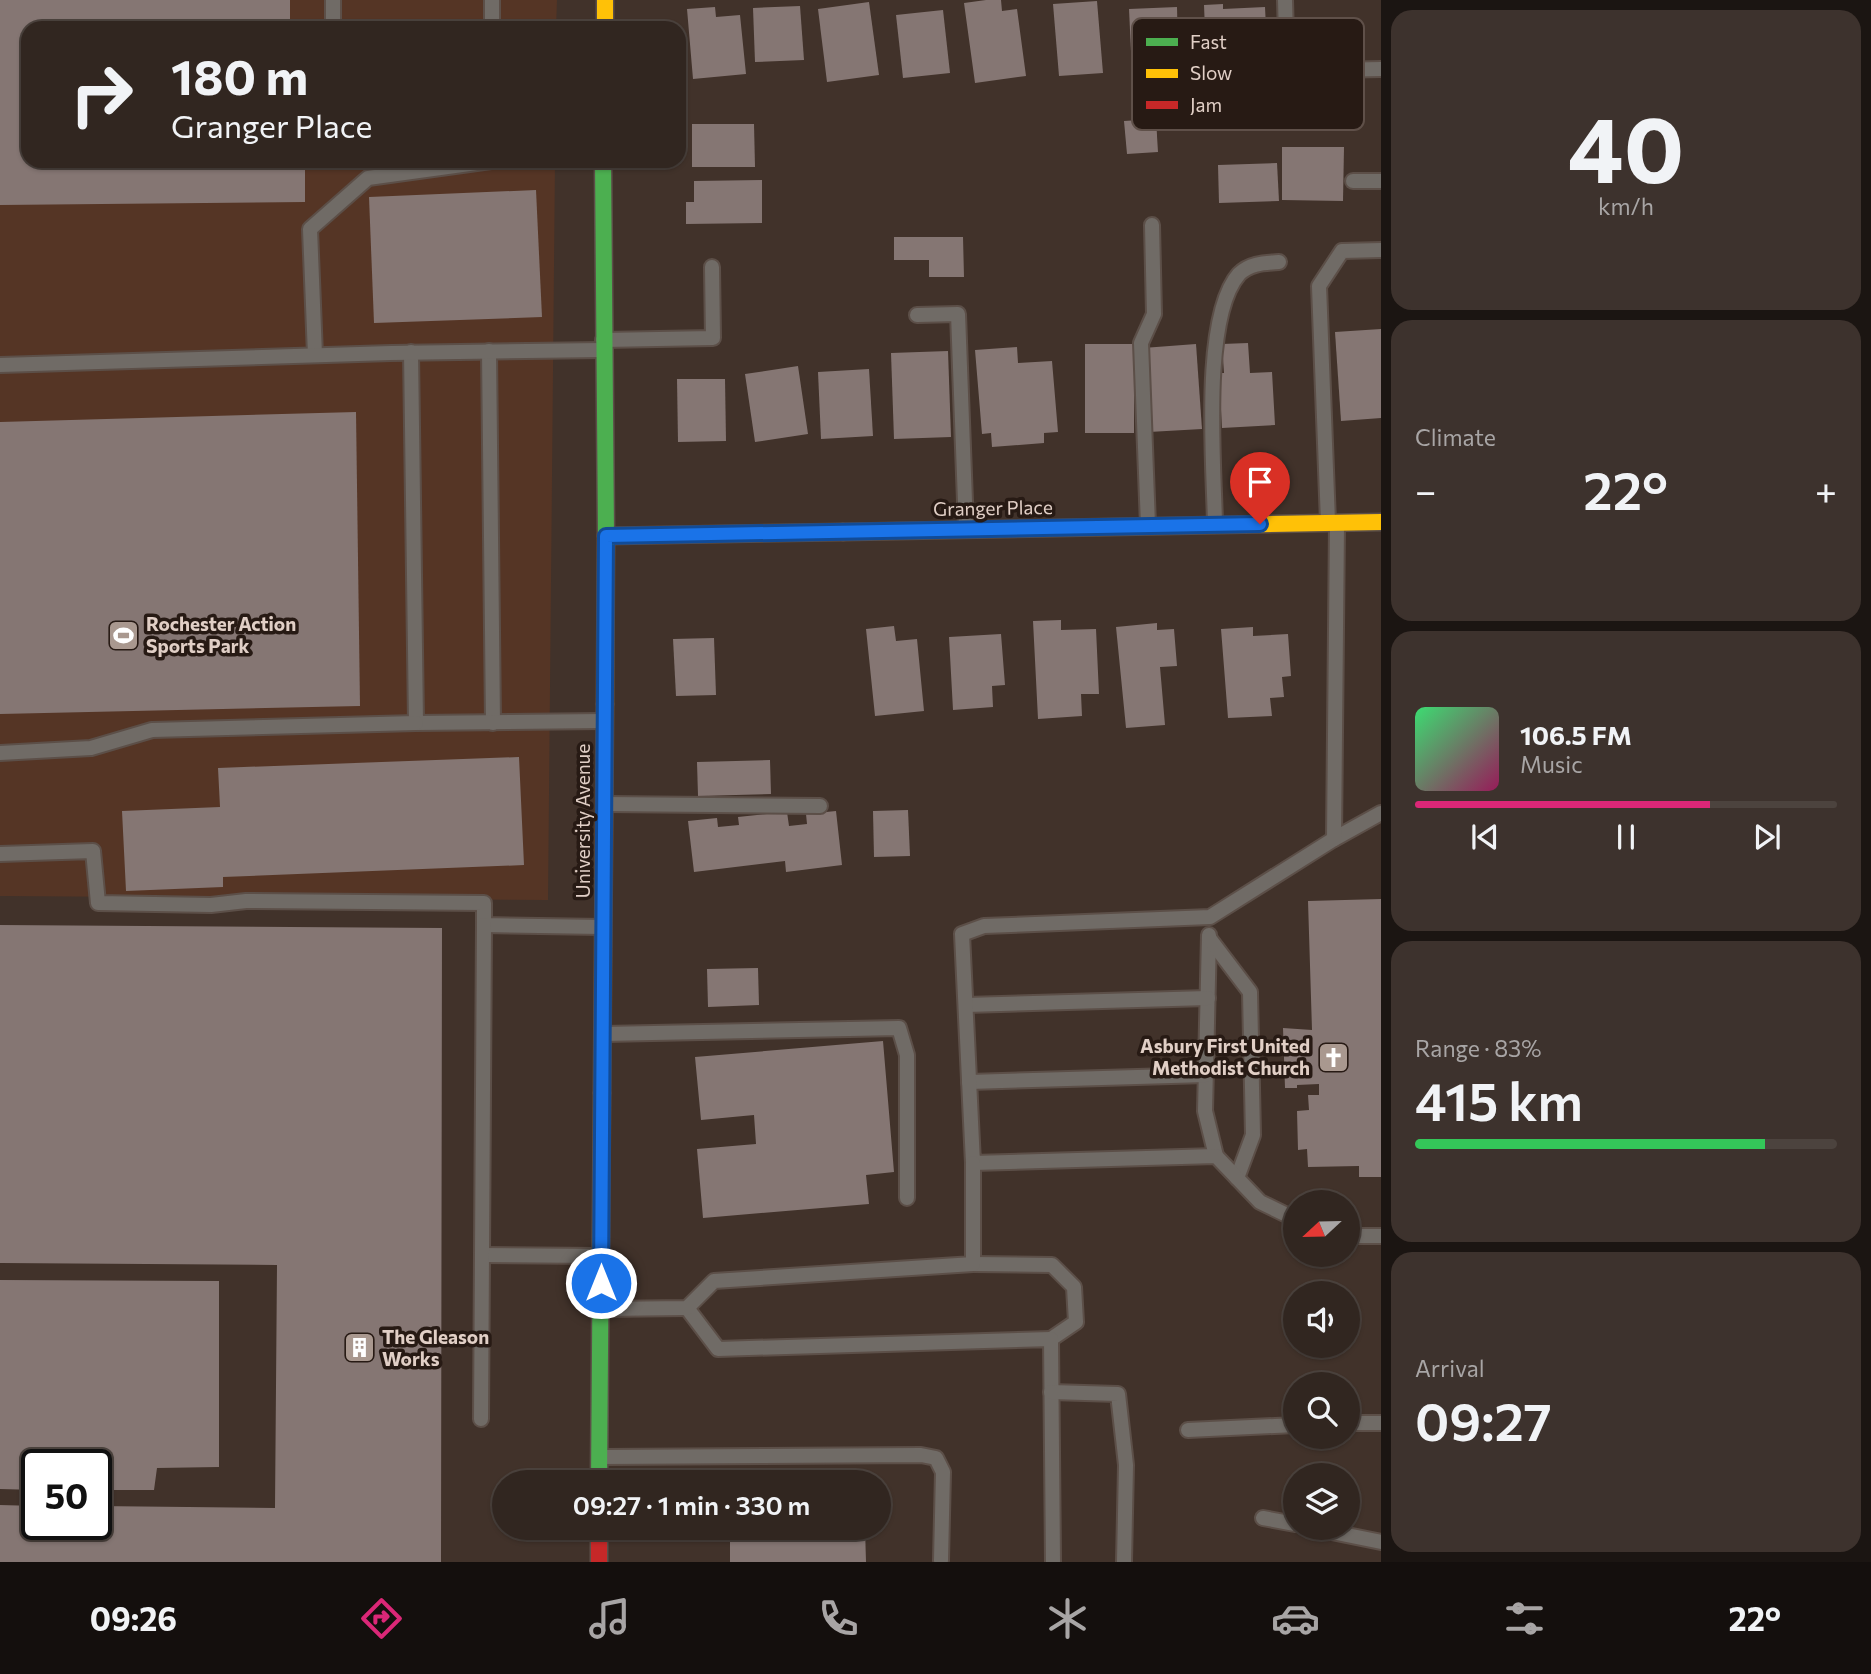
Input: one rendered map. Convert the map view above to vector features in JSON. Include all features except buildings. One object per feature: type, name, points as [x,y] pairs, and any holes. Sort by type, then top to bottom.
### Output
[{"type":"main road","points":[[605,0],[605,21]]},
{"type":"main road","name":"University Avenue","points":[[599,1470],[606,536],[603,168]]},
{"type":"main road","name":"Granger Place","points":[[606,536],[1381,522]]},
{"type":"main road","points":[[599,1540],[599,1562]]},
{"type":"lane","points":[[333,0],[333,21]]},
{"type":"lane","points":[[492,0],[492,21]]},
{"type":"lane","points":[[1286,0],[1286,18]]},
{"type":"lane","points":[[315,355],[310,229],[368,178],[440,168]]},
{"type":"lane","points":[[1353,181],[1381,181]]},
{"type":"lane","points":[[1149,526],[1140,343],[1154,314],[1152,225]]},
{"type":"lane","points":[[1334,839],[1333,523],[1318,286],[1342,251],[1381,250]]},
{"type":"lane","points":[[1215,525],[1212,375],[1222,308],[1241,272],[1258,263],[1279,262]]},
{"type":"lane","points":[[0,365],[489,351],[713,338],[712,267]]},
{"type":"lane","points":[[917,315],[958,314],[966,530]]},
{"type":"lane","points":[[489,351],[493,723]]},
{"type":"lane","points":[[411,352],[416,723]]},
{"type":"lane","points":[[0,752],[91,748],[152,730],[605,721]]},
{"type":"lane","points":[[604,804],[820,806]]},
{"type":"lane","points":[[973,1264],[973,1163],[962,934],[984,926],[1210,917],[1334,839],[1381,813]]},
{"type":"lane","points":[[0,853],[93,851],[98,903],[484,903],[481,1419]]},
{"type":"lane","points":[[1210,917],[1205,1111],[1216,1156],[1260,1202],[1283,1213]]},
{"type":"lane","points":[[484,925],[603,927]]},
{"type":"lane","points":[[1209,938],[1250,992],[1252,1135],[1237,1178]]},
{"type":"lane","points":[[966,1005],[1208,998]]},
{"type":"lane","points":[[602,1034],[899,1028],[907,1055],[907,1198]]},
{"type":"lane","points":[[969,1082],[1206,1074]]},
{"type":"lane","points":[[973,1163],[1216,1156]]},
{"type":"lane","points":[[1360,1236],[1381,1237]]},
{"type":"lane","points":[[482,1255],[601,1256]]},
{"type":"lane","points":[[601,1309],[687,1308],[714,1281],[973,1264],[1052,1265],[1074,1287],[1076,1322],[1051,1339],[718,1349],[687,1308]]},
{"type":"lane","points":[[1051,1339],[1053,1562]]},
{"type":"lane","points":[[1051,1392],[1118,1394],[1126,1465],[1124,1562]]},
{"type":"lane","points":[[1360,1423],[1381,1423]]},
{"type":"lane","points":[[1188,1430],[1283,1426]]},
{"type":"lane","points":[[599,1457],[921,1455],[936,1458],[943,1472],[941,1560]]},
{"type":"lane","points":[[1263,1518],[1283,1522]]},
{"type":"lane","points":[[1360,1538],[1381,1542]]},
{"type":"shaded area","points":[[0,0],[557,0],[556,21],[21,21],[21,168],[555,168],[548,900],[0,896]]},
{"type":"traffic: fast","points":[[603,168],[605,704]]},
{"type":"traffic: fast","points":[[599,1470],[602,1093]]},
{"type":"traffic: slow","points":[[605,0],[605,21]]},
{"type":"traffic: slow","points":[[843,532],[1381,522]]},
{"type":"traffic: slow","points":[[602,1093],[605,704]]},
{"type":"traffic: jam","points":[[606,536],[843,532]]},
{"type":"traffic: jam","points":[[599,1540],[599,1562]]},
{"type":"place","name":"Rochester Action Sports Park","points":[[123,635]]},
{"type":"place","name":"Asbury First United Methodist Church","points":[[1333,1057]]},
{"type":"place","name":"The Gleason Works","points":[[359,1348]]},
{"type":"route","points":[[601,1283],[606,536],[1260,524]]}]
